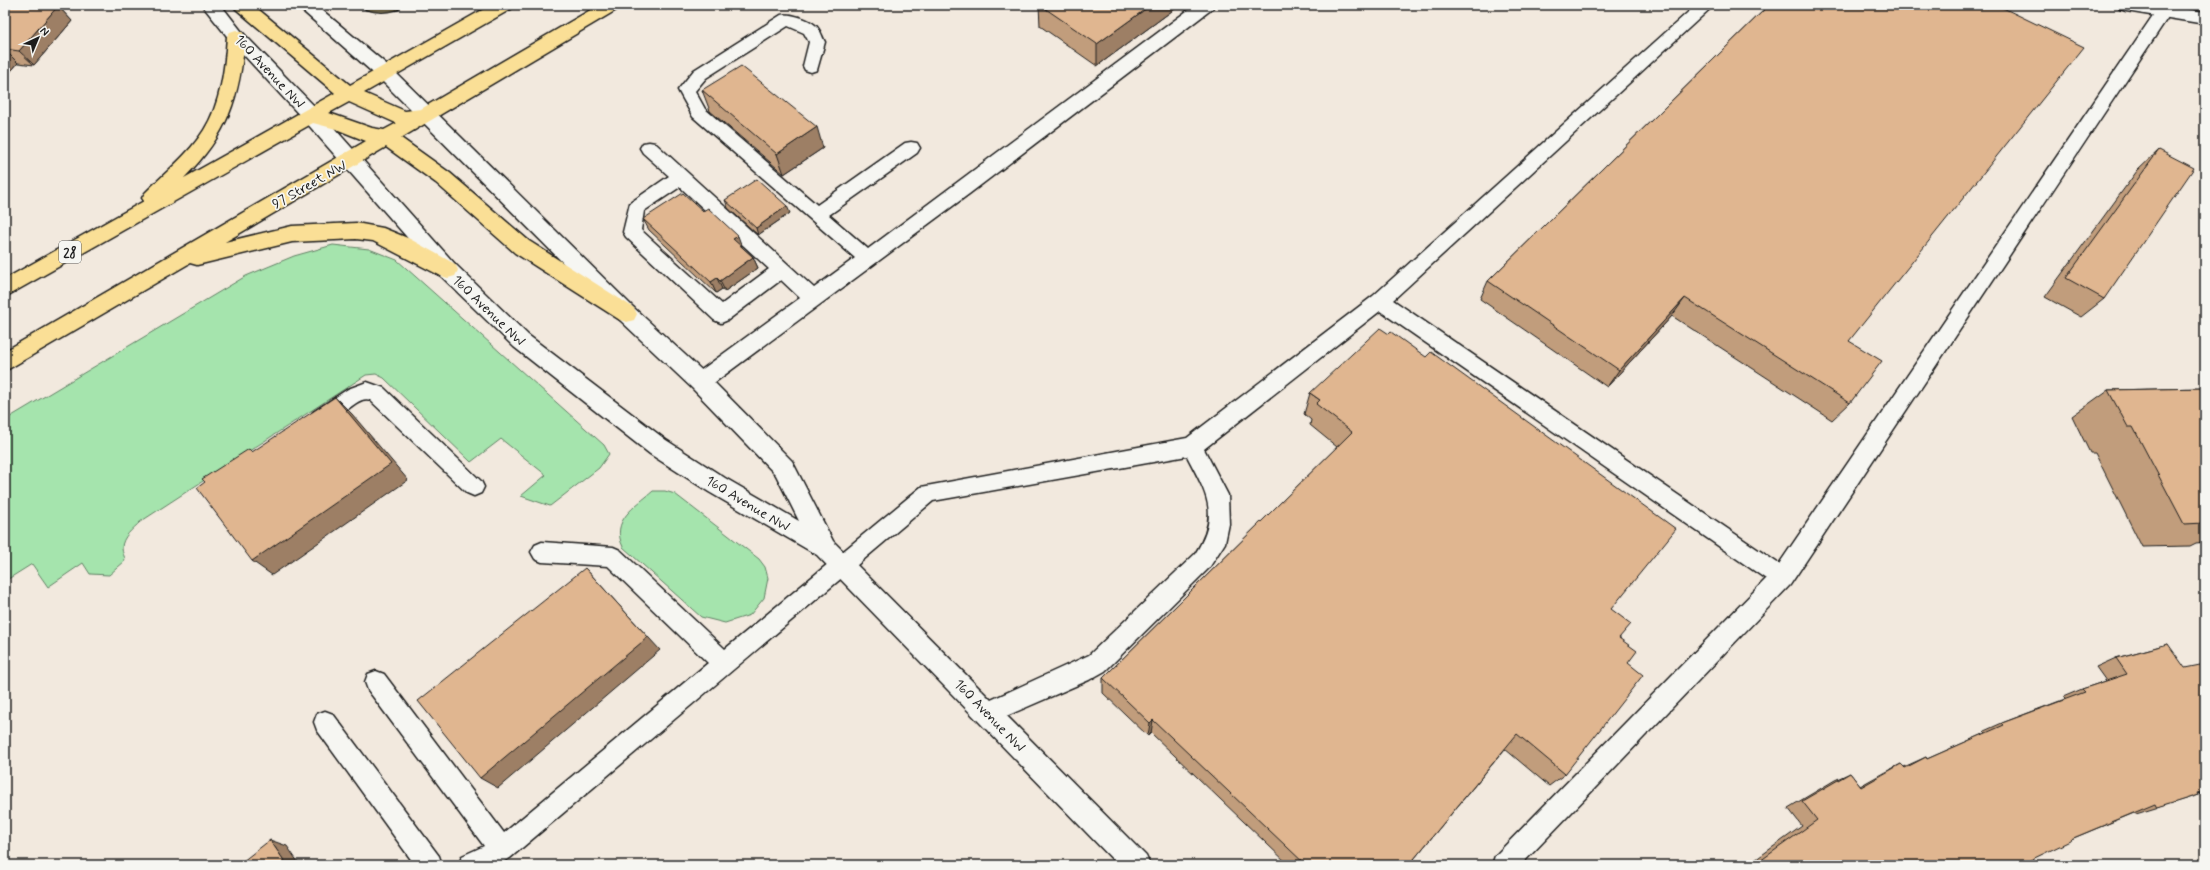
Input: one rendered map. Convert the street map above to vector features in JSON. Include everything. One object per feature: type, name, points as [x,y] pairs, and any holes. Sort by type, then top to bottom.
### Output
[{"type":"main road","points":[[242,5],[349,94],[403,118],[427,115]]},
{"type":"main road","points":[[372,5],[392,5]]},
{"type":"main road","points":[[135,216],[505,5]]},
{"type":"main road","name":"97 Street NW","points":[[5,362],[612,5]]},
{"type":"main road","points":[[135,216],[185,164],[210,134],[227,93],[234,62],[236,36]]},
{"type":"main road","points":[[312,116],[340,123],[369,135],[387,138],[443,178],[522,247],[627,314]]},
{"type":"main road","name":"28","points":[[5,289],[135,216]]},
{"type":"main road","points":[[175,263],[292,234],[356,231],[376,233],[403,245],[448,270]]},
{"type":"street","name":"160 Avenue NW","points":[[211,5],[236,36],[312,116],[448,270],[521,341],[658,447],[717,485],[825,548],[1137,865]]},
{"type":"street","name":"160 Avenue NW","points":[[305,5],[385,73],[627,314],[700,382],[784,468],[825,548]]},
{"type":"street","points":[[2126,5],[2164,8],[2205,18]]},
{"type":"lane","points":[[700,382],[868,259],[1206,5]]},
{"type":"lane","points":[[471,865],[502,850],[928,493],[1192,446],[1380,301],[1706,5]]},
{"type":"lane","points":[[1504,865],[1782,578],[2164,8]]},
{"type":"lane","points":[[811,66],[817,42],[810,29],[788,19],[700,74],[686,90],[699,112],[868,259]]},
{"type":"lane","points":[[649,148],[813,299]]},
{"type":"lane","points":[[818,214],[911,148]]},
{"type":"lane","points":[[681,177],[636,208],[632,232],[721,315],[781,270]]},
{"type":"lane","points":[[1380,301],[1782,578]]},
{"type":"lane","points":[[301,430],[355,395],[367,390],[377,394],[474,487]]},
{"type":"lane","points":[[988,713],[1081,672],[1097,663],[1202,561],[1214,543],[1219,524],[1218,495],[1192,446]]},
{"type":"lane","points":[[542,552],[613,557],[724,663]]},
{"type":"lane","points":[[376,682],[502,850]]},
{"type":"lane","points":[[325,722],[430,865]]},
{"type":"green space","points":[[333,245],[369,249],[397,260],[604,445],[609,454],[599,468],[550,506],[521,496],[546,475],[501,439],[471,462],[384,378],[376,374],[366,375],[140,522],[128,534],[122,544],[122,551],[125,561],[109,575],[90,574],[83,563],[48,587],[32,564],[5,581],[5,420],[246,276],[294,256]]},
{"type":"green space","points":[[653,491],[665,491],[675,494],[759,559],[765,567],[768,578],[764,598],[750,615],[725,623],[701,617],[623,547],[620,537],[622,522],[632,509]]},
{"type":"building","points":[[5,5],[58,6],[19,51],[5,49]]},
{"type":"building","points":[[1040,5],[1151,5],[1097,44]]},
{"type":"building","points":[[1769,5],[1997,5],[2084,47],[1849,341],[1882,361],[1850,403],[1685,298],[1619,370],[1488,281]]},
{"type":"building","points":[[741,66],[817,127],[777,154],[702,90]]},
{"type":"building","points":[[2159,150],[2194,168],[2104,299],[2066,278]]},
{"type":"building","points":[[757,179],[787,206],[756,228],[725,200]]},
{"type":"building","points":[[683,193],[703,211],[708,208],[738,236],[733,239],[753,257],[720,281],[717,278],[711,282],[643,219]]},
{"type":"building","points":[[1380,328],[1389,334],[1391,332],[1426,357],[1431,352],[1676,529],[1611,609],[1631,624],[1619,638],[1637,651],[1628,663],[1643,675],[1565,774],[1517,734],[1409,865],[1306,865],[1153,720],[1150,723],[1103,678],[1352,432],[1316,404],[1320,400],[1310,393]]},
{"type":"building","points":[[2205,388],[2205,523],[2184,524],[2133,427],[2128,427],[2108,390]]},
{"type":"building","points":[[335,397],[391,464],[252,561],[197,488],[205,482],[202,479],[249,449],[252,452]]},
{"type":"building","points":[[585,568],[648,637],[480,778],[418,701]]},
{"type":"building","points":[[2168,644],[2185,668],[2205,664],[2205,791],[2197,793],[2198,795],[2157,808],[2155,804],[2071,839],[2072,840],[2020,865],[1761,865],[1763,864],[1760,861],[1817,820],[1802,801],[1850,773],[1861,787],[1901,764],[1905,768],[1926,757],[1927,759],[2004,725],[2002,723],[2085,692],[2082,689],[2127,674],[2116,658]]},
{"type":"building","points":[[270,840],[287,865],[238,865]]}]
